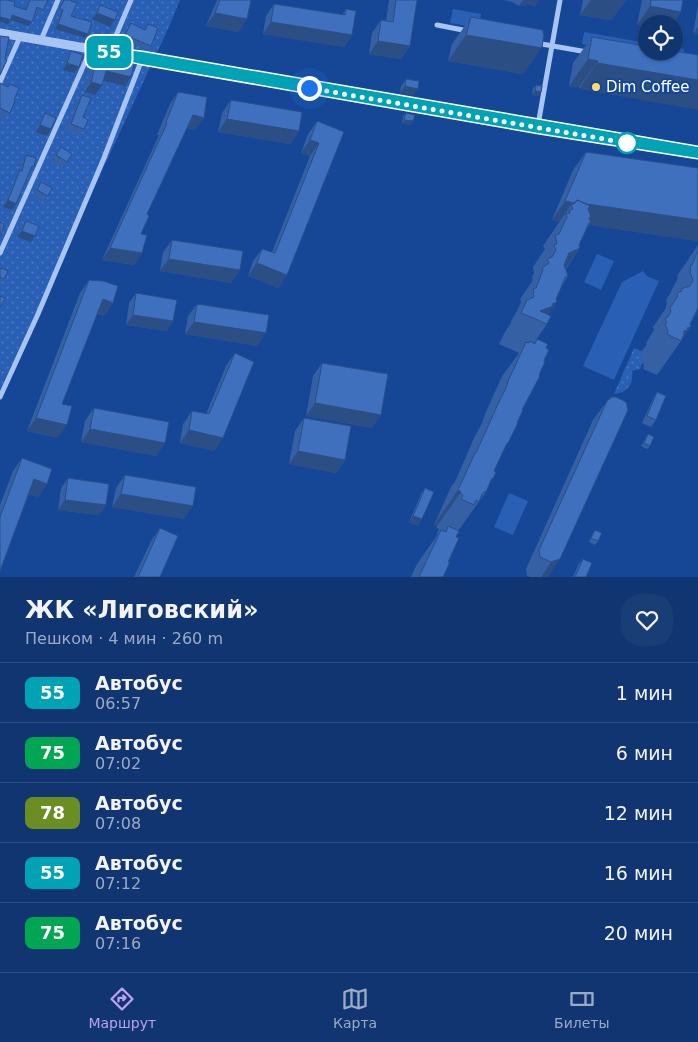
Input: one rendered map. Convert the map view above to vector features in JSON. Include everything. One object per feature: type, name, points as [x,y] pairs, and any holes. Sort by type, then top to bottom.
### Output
[{"type":"street","points":[[41,40],[58,0]]},
{"type":"street","points":[[108,52],[131,0]]},
{"type":"street","points":[[538,125],[560,0]]},
{"type":"street","points":[[438,26],[476,32]]},
{"type":"street","points":[[0,33],[698,153]]},
{"type":"street","points":[[0,82],[20,36]]},
{"type":"street","points":[[533,43],[596,53]]},
{"type":"street","points":[[0,253],[91,50]]},
{"type":"street","points":[[108,52],[142,60],[529,127],[698,153]]},
{"type":"street","points":[[0,397],[38,314],[97,175],[142,60]]},
{"type":"shaded area","points":[[0,0],[180,0],[0,390]]},
{"type":"shaded area","points":[[453,9],[481,14],[479,28],[450,23]]},
{"type":"shaded area","points":[[584,32],[638,42],[638,54],[582,44]]},
{"type":"shaded area","points":[[597,254],[614,261],[601,290],[584,282]]},
{"type":"shaded area","points":[[643,271],[648,277],[659,281],[614,380],[583,366],[622,282]]},
{"type":"shaded area","points":[[634,348],[646,353],[640,369],[632,371],[631,384],[626,390],[614,394]]},
{"type":"shaded area","points":[[509,493],[528,501],[513,535],[494,527]]},
{"type":"building","points":[[0,0],[15,2],[14,6],[26,10],[30,0],[48,0],[43,10],[37,7],[32,22],[12,15],[11,20],[0,17]]},
{"type":"building","points":[[64,0],[72,0],[77,3],[71,16],[92,22],[88,34],[58,24],[63,10],[60,8]]},
{"type":"building","points":[[220,0],[251,0],[247,19],[215,13]]},
{"type":"building","points":[[396,0],[417,0],[410,46],[378,41],[381,20],[393,22]]},
{"type":"building","points":[[651,0],[683,0],[681,12],[650,6]]},
{"type":"building","points":[[274,4],[345,15],[346,9],[356,11],[352,35],[271,22]]},
{"type":"building","points":[[100,5],[118,12],[115,20],[97,13]]},
{"type":"building","points":[[471,17],[543,30],[542,48],[466,35]]},
{"type":"building","points":[[131,23],[145,30],[148,24],[158,28],[151,46],[125,35]]},
{"type":"building","points":[[0,36],[9,37],[5,59],[7,60],[0,75]]},
{"type":"building","points":[[592,37],[638,45],[638,60],[683,60],[683,52],[698,55],[698,80],[597,63],[598,61],[588,59]]},
{"type":"building","points":[[99,50],[136,57],[131,77],[106,71],[102,85],[91,82]]},
{"type":"building","points":[[71,51],[83,55],[79,67],[67,63]]},
{"type":"building","points":[[406,79],[419,81],[418,89],[405,86]]},
{"type":"building","points":[[0,83],[8,87],[10,84],[19,88],[10,113],[0,108]]},
{"type":"building","points":[[536,85],[542,86],[541,92],[535,91]]},
{"type":"building","points":[[178,92],[207,97],[204,118],[193,115],[147,214],[149,216],[141,234],[147,235],[142,253],[110,248],[167,123]]},
{"type":"building","points":[[82,95],[91,98],[83,117],[88,120],[84,129],[71,124]]},
{"type":"building","points":[[231,100],[302,112],[299,131],[227,119]]},
{"type":"building","points":[[45,113],[56,118],[51,129],[40,125]]},
{"type":"building","points":[[406,113],[415,115],[413,121],[404,120]]},
{"type":"building","points":[[317,121],[344,132],[287,275],[257,263],[262,249],[275,253],[319,143],[310,140]]},
{"type":"building","points":[[61,147],[72,154],[67,162],[56,155]]},
{"type":"building","points":[[586,152],[698,168],[698,220],[587,204],[577,200],[575,203],[565,201]]},
{"type":"building","points":[[26,155],[36,158],[34,167],[32,166],[16,204],[8,200],[20,170],[22,171]]},
{"type":"building","points":[[41,182],[52,188],[48,196],[37,190]]},
{"type":"building","points":[[577,200],[590,206],[588,209],[591,223],[589,223],[579,245],[580,248],[569,253],[564,265],[568,276],[565,277],[556,299],[557,302],[552,304],[553,306],[540,311],[551,316],[547,324],[521,313],[527,300],[534,297],[533,289],[536,288],[543,270],[542,268],[549,263],[547,259],[552,257],[556,250],[554,245],[557,244],[555,235],[559,234],[567,217],[566,214],[570,213],[569,211],[573,209],[571,205]]},
{"type":"building","points":[[26,221],[39,226],[35,236],[22,231]]},
{"type":"building","points":[[0,222],[4,224],[1,236],[0,235]]},
{"type":"building","points":[[172,240],[243,251],[240,270],[169,259]]},
{"type":"building","points":[[698,251],[698,308],[690,324],[691,327],[684,331],[681,341],[667,334],[665,318],[668,317],[671,311],[670,308],[678,296],[677,293],[682,291],[681,289],[690,286],[693,280],[690,266]]},
{"type":"building","points":[[1,268],[8,271],[4,279],[0,277]]},
{"type":"building","points":[[89,280],[103,281],[118,286],[113,303],[103,299],[62,404],[72,406],[67,425],[36,418]]},
{"type":"building","points":[[136,293],[177,300],[173,321],[133,315]]},
{"type":"building","points":[[0,296],[5,298],[1,306],[0,306]]},
{"type":"building","points":[[197,304],[269,315],[266,333],[194,322]]},
{"type":"building","points":[[537,339],[548,344],[546,348],[549,350],[540,376],[522,409],[518,423],[494,471],[496,472],[493,479],[486,492],[482,494],[479,502],[476,500],[474,505],[461,499],[463,495],[458,490],[526,342],[529,343],[530,341],[535,344]]},
{"type":"building","points":[[235,353],[254,362],[223,438],[189,430],[192,411],[209,414]]},
{"type":"building","points":[[322,363],[388,374],[381,415],[315,403]]},
{"type":"building","points":[[657,392],[666,396],[656,420],[647,416]]},
{"type":"building","points":[[612,397],[626,402],[628,410],[560,559],[551,562],[540,557],[539,550],[607,401]]},
{"type":"building","points":[[94,408],[169,422],[165,443],[90,429]]},
{"type":"building","points":[[304,418],[351,426],[345,460],[298,451]]},
{"type":"building","points":[[648,434],[654,437],[650,446],[644,443]]},
{"type":"building","points":[[22,458],[52,469],[47,484],[34,479],[0,571],[0,517]]},
{"type":"building","points":[[125,475],[196,487],[193,506],[121,494]]},
{"type":"building","points":[[68,478],[109,484],[106,505],[65,500]]},
{"type":"building","points":[[425,488],[434,492],[422,519],[413,516]]},
{"type":"building","points":[[448,526],[459,531],[456,537],[459,538],[443,577],[419,577],[441,530],[446,532]]},
{"type":"building","points":[[160,528],[178,536],[160,577],[138,577]]},
{"type":"building","points":[[595,530],[602,533],[598,541],[591,538]]},
{"type":"building","points":[[583,559],[592,563],[586,577],[575,577]]},
{"type":"bus line","name":"55","points":[[698,151],[142,56],[108,52],[142,60],[539,129],[698,154]]},
{"type":"place","name":"Dim Coffee","points":[[596,87]]},
{"type":"route","points":[[309,88],[627,143]]}]
